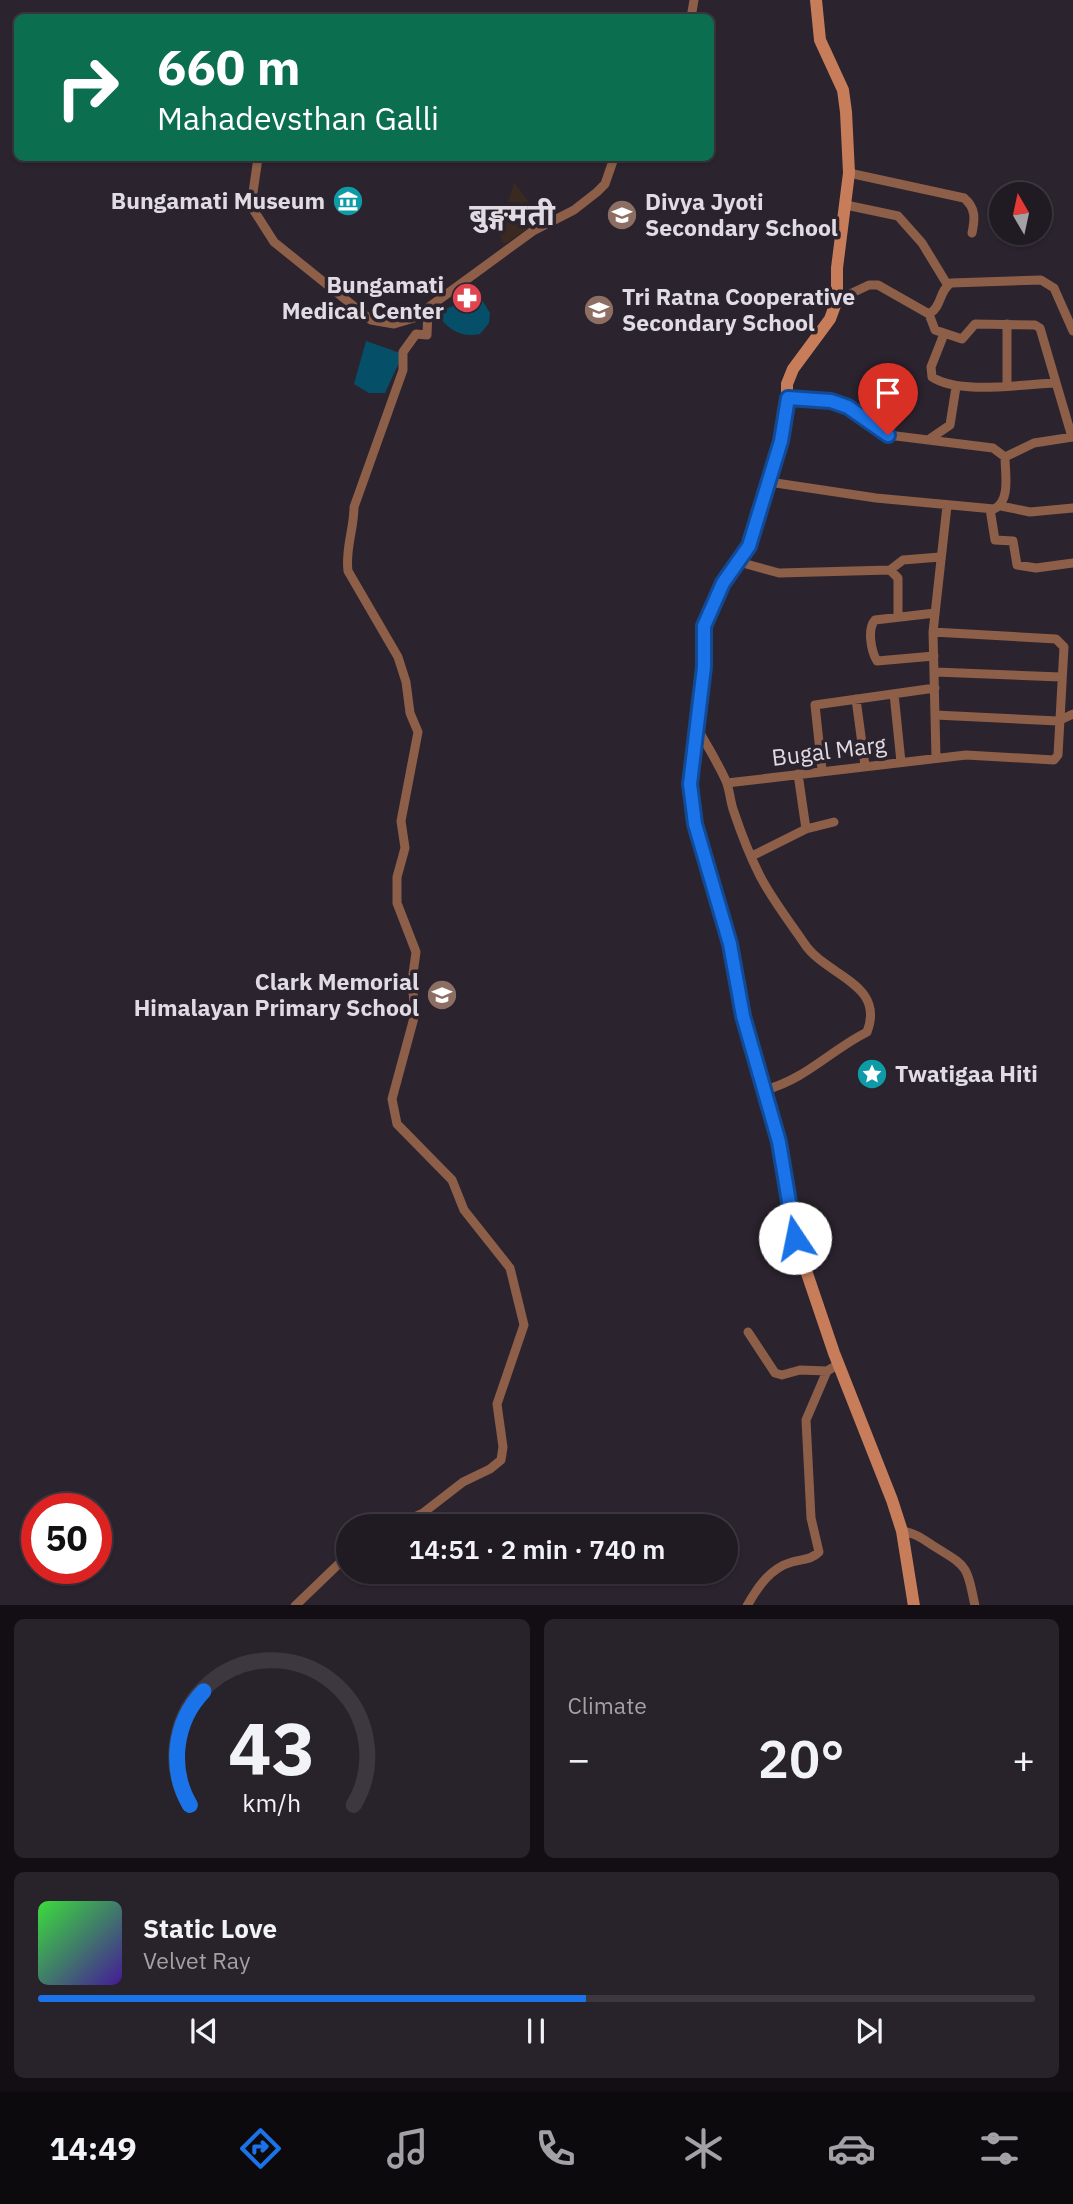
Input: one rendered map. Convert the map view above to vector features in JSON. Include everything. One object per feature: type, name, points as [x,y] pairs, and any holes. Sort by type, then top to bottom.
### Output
[{"type":"main road","points":[[816,0],[820,40],[843,90],[849,173],[837,268],[837,300],[831,319],[793,369],[787,384],[788,398],[781,441],[749,546],[723,583],[704,626],[690,784],[695,824],[723,917],[737,993],[779,1142],[795,1238],[902,1531],[914,1605]]},
{"type":"street","points":[[258,161],[251,206],[274,242],[371,320],[394,324],[414,318],[533,231],[575,210],[605,184],[613,161]]},
{"type":"street","points":[[849,173],[964,198],[971,204],[975,217],[972,233]]},
{"type":"street","points":[[846,205],[898,216],[922,243],[947,284]]},
{"type":"street","points":[[947,284],[957,281],[1041,280],[1054,289],[1073,331]]},
{"type":"street","points":[[929,314],[939,304],[947,284]]},
{"type":"street","points":[[837,300],[869,285],[878,285],[929,314],[932,326],[944,334],[962,338],[975,324],[1035,325],[1040,328],[1072,437],[1034,443],[1004,457]]},
{"type":"street","points":[[421,1514],[463,1482],[491,1469],[501,1460],[503,1447],[497,1404],[523,1325],[510,1268],[464,1210],[452,1180],[397,1124],[392,1100],[415,1014],[412,981],[416,952],[397,903],[397,877],[405,848],[401,821],[418,732],[410,713],[406,682],[398,657],[348,570],[347,561],[354,530],[354,508],[403,370],[403,352],[416,334],[427,335],[428,309]]},
{"type":"street","points":[[1007,324],[1007,385]]},
{"type":"street","points":[[944,334],[931,373],[938,381],[956,387],[1056,383]]},
{"type":"street","points":[[929,439],[950,425],[956,387]]},
{"type":"street","points":[[788,398],[831,401],[848,407],[888,435],[993,448],[1004,457],[1006,487],[1001,506]]},
{"type":"street","points":[[769,482],[947,506],[989,509],[1001,506],[1030,512],[1073,508]]},
{"type":"street","points":[[936,758],[933,632],[947,506]]},
{"type":"street","points":[[989,509],[995,540],[1013,541],[1017,565],[1036,568],[1073,563]]},
{"type":"street","points":[[739,562],[779,573],[890,570],[903,560],[940,557]]},
{"type":"street","points":[[890,570],[898,579],[898,617]]},
{"type":"street","points":[[934,656],[877,661],[871,623],[935,613]]},
{"type":"street","name":"Bugal Marg","points":[[727,783],[966,755],[1054,760],[1058,755],[1064,647],[1056,639],[933,632]]},
{"type":"street","points":[[935,672],[1061,677]]},
{"type":"street","points":[[822,771],[815,705],[934,688]]},
{"type":"street","points":[[894,694],[901,762]]},
{"type":"street","points":[[856,699],[865,766]]},
{"type":"street","points":[[935,715],[1058,721],[1073,714]]},
{"type":"street","points":[[697,728],[727,783],[734,812],[765,884],[810,951],[865,995],[873,1017],[867,1032],[847,1042],[809,1073],[765,1090]]},
{"type":"street","points":[[798,774],[806,829]]},
{"type":"street","points":[[752,856],[806,829],[834,822]]},
{"type":"street","points":[[748,1332],[775,1373],[782,1375],[800,1370],[827,1371]]},
{"type":"street","points":[[747,1605],[765,1578],[789,1562],[814,1557],[819,1552],[811,1518],[806,1420],[827,1371],[837,1359]]},
{"type":"street","points":[[902,1531],[919,1534],[930,1544],[956,1557],[970,1581],[975,1605]]},
{"type":"street","points":[[295,1605],[336,1566]]},
{"type":"shaded area","points":[[514,182],[542,219],[505,244],[501,241],[501,226]]},
{"type":"water","points":[[474,298],[482,300],[490,313],[489,323],[480,334],[456,332],[439,316],[440,311]]},
{"type":"water","points":[[366,341],[403,354],[385,393],[369,393],[354,384]]},
{"type":"place","name":"Bungamati Museum","points":[[348,201]]},
{"type":"place","name":"Divya Jyoti Secondary School","points":[[622,215]]},
{"type":"place","name":"Bungamati Medical Center","points":[[467,298]]},
{"type":"place","name":"Tri Ratna Cooperative Secondary School","points":[[599,310]]},
{"type":"place","name":"Clark Memorial Himalayan Primary School","points":[[442,995]]},
{"type":"place","name":"Twatigaa Hiti","points":[[872,1074]]},
{"type":"district","name":"बुङ्गमती","points":[[512,215]]},
{"type":"route","points":[[795,1238],[779,1142],[748,1038],[737,993],[730,944],[695,824],[690,784],[704,667],[704,626],[723,583],[749,546],[781,441],[788,398],[831,401],[848,407],[888,435]]}]
